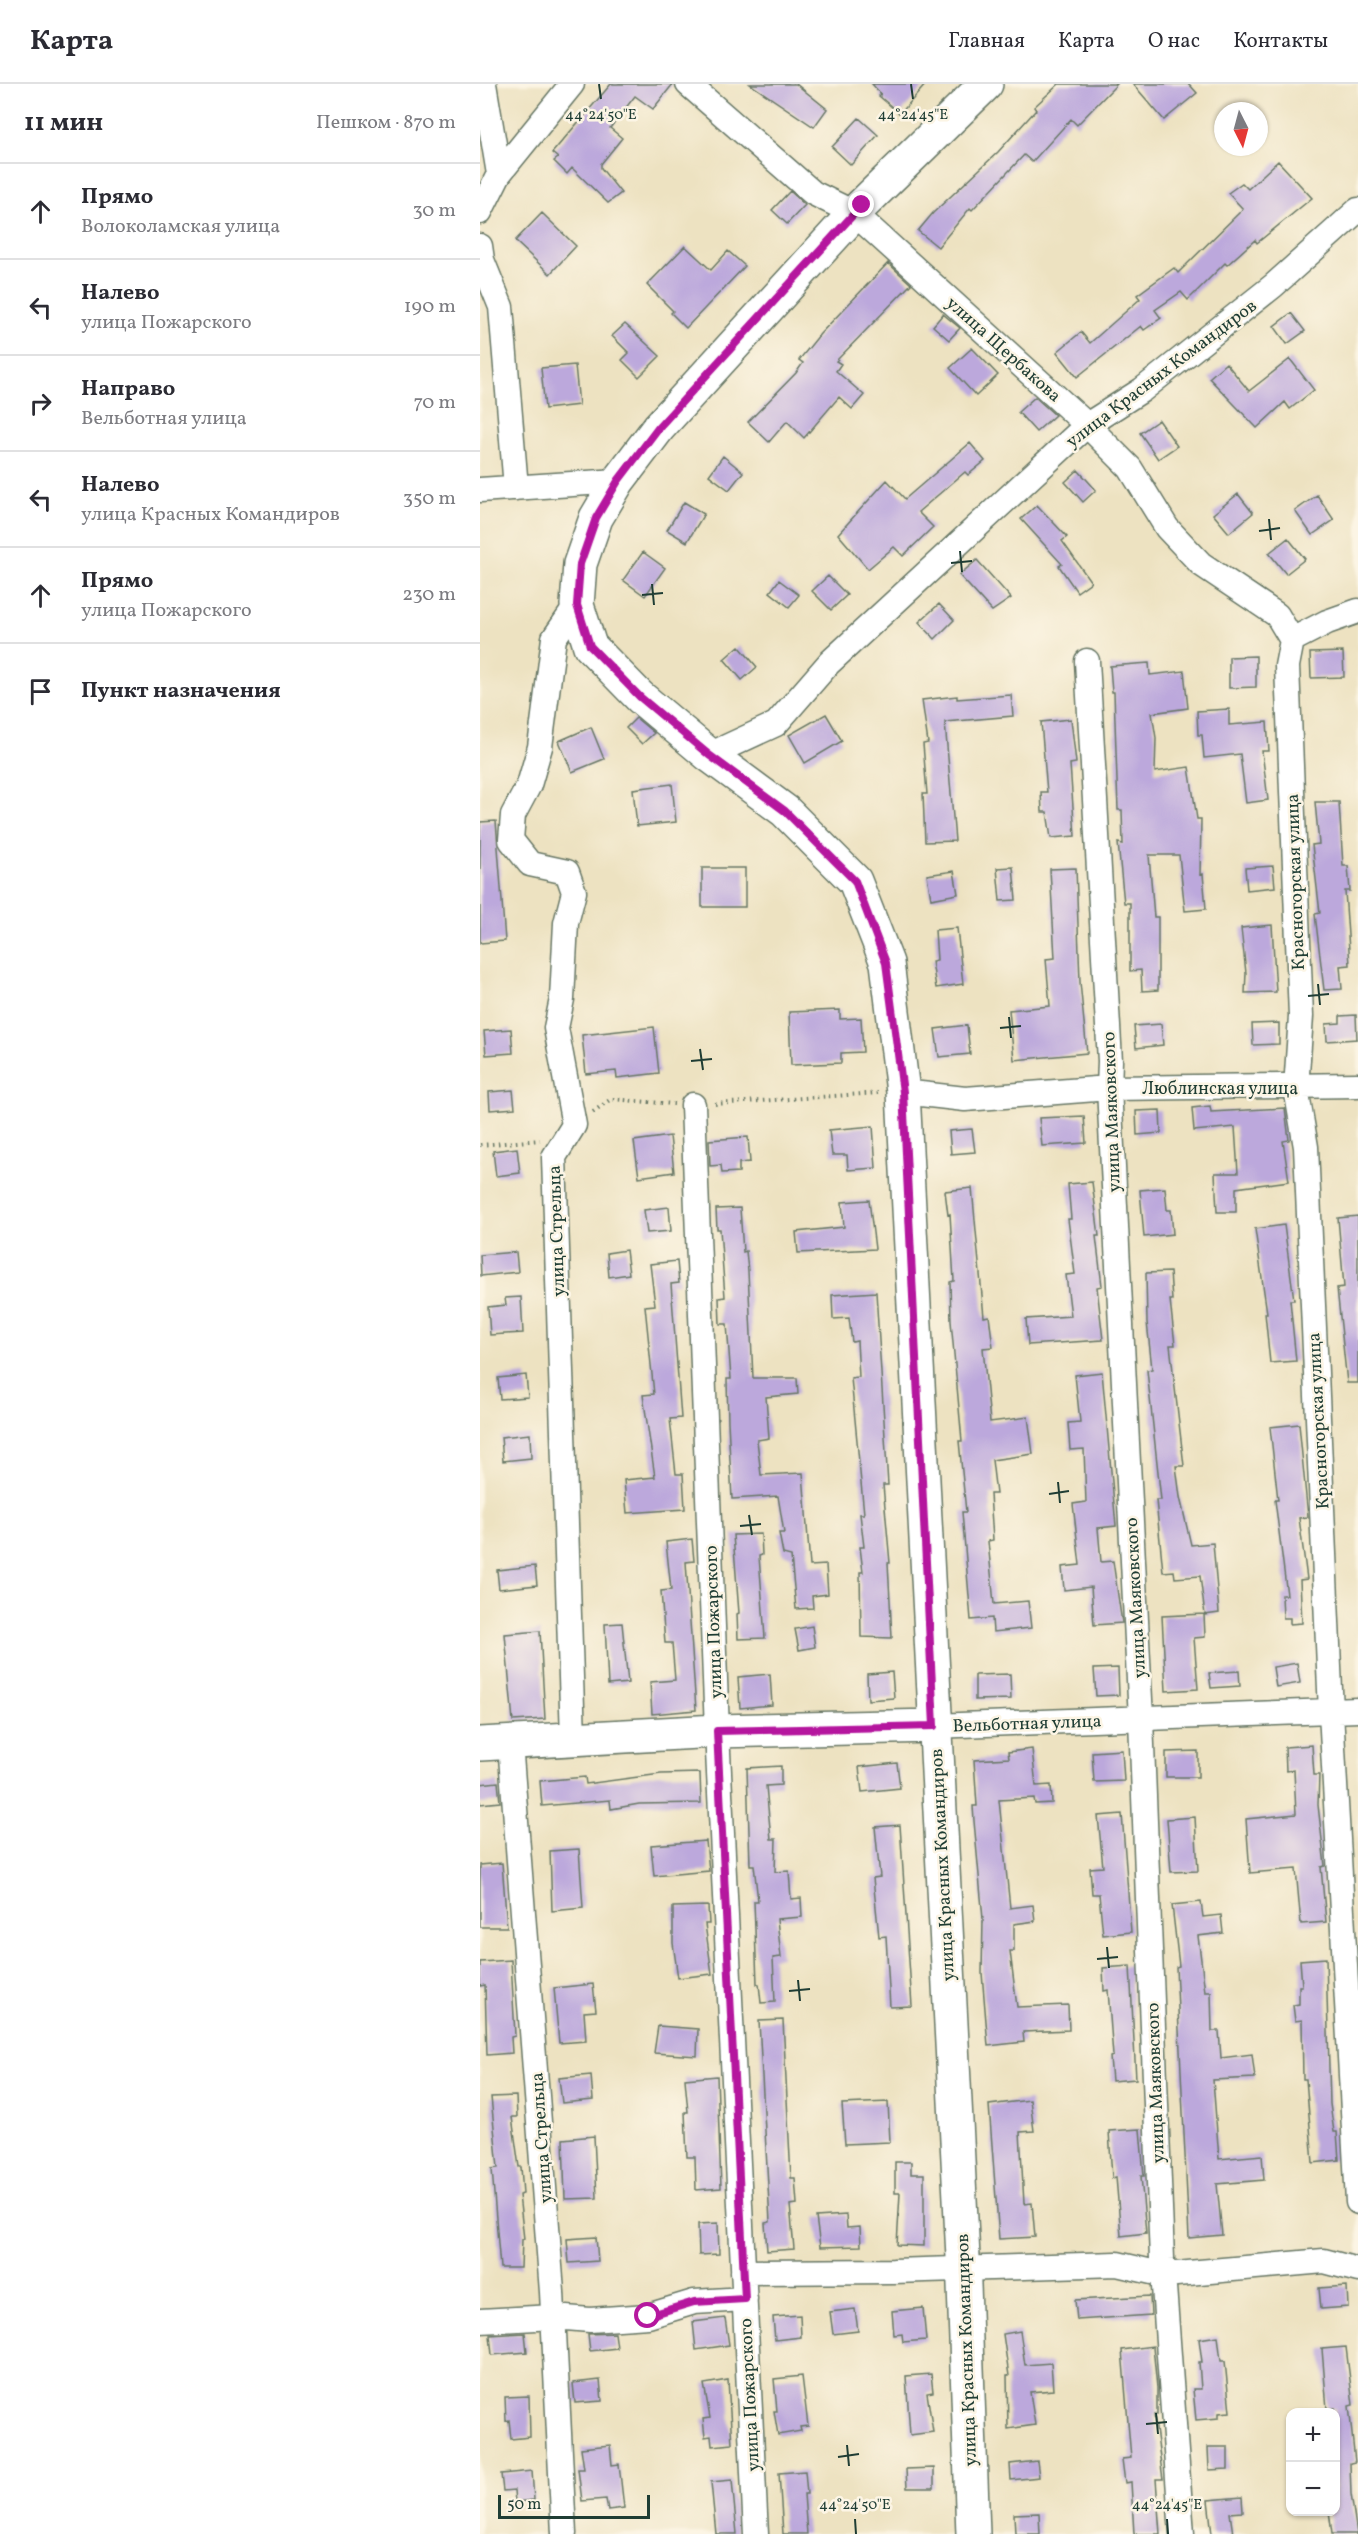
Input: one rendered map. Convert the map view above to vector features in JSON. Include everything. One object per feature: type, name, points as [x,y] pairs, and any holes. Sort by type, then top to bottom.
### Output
[{"type":"street","points":[[484,84],[499,174]]},
{"type":"street","points":[[480,212],[499,174],[572,84]]},
{"type":"street","name":"улица Щербакова","points":[[688,84],[813,193],[855,213],[1087,425],[1130,468],[1167,528],[1201,564],[1277,615],[1292,640]]},
{"type":"street","points":[[709,755],[640,697],[590,646],[577,605],[580,564],[596,518],[618,481],[659,427],[855,213],[986,84]]},
{"type":"street","name":"улица Красных Командиров","points":[[973,2534],[963,2268],[903,1092],[886,963],[855,881],[785,811],[709,755],[776,724],[829,663],[1087,425],[1142,390],[1273,286],[1358,210]]},
{"type":"street","points":[[480,246],[482,260],[501,307],[516,488]]},
{"type":"street","points":[[480,490],[618,481]]},
{"type":"street","name":"улица Стрельца","points":[[573,1738],[554,1157],[574,1125],[556,1028],[562,999],[566,922],[574,892],[567,872],[530,864],[512,840],[513,815],[529,785],[540,747],[554,638],[577,605]]},
{"type":"street","points":[[1292,640],[1327,622],[1358,611]]},
{"type":"street","name":"Красногорская улица","points":[[1292,640],[1287,666],[1301,1016],[1296,1088],[1306,1147],[1330,1712],[1358,2202]]},
{"type":"street","name":"улица Маяковского","points":[[1087,662],[1110,1061],[1109,1088],[1141,1719],[1165,2275],[1182,2534]]},
{"type":"street","name":"Люблинская улица","points":[[903,1092],[965,1099],[1109,1088],[1296,1088],[1358,1085]]},
{"type":"street","name":"улица Пожарского","points":[[693,1105],[717,1731],[756,2534]]},
{"type":"street","name":"Вельботная улица","points":[[495,1743],[717,1731],[934,1726],[1358,1710]]},
{"type":"street","name":"улица Стрельца","points":[[495,1743],[554,2317],[564,2534]]},
{"type":"street","points":[[743,2272],[1117,2264],[1165,2275],[1324,2261],[1358,2270]]},
{"type":"street","points":[[480,2321],[554,2317],[590,2320],[648,2316],[694,2302],[745,2299]]},
{"type":"building","points":[[611,84],[673,84],[653,109],[635,96],[610,128],[622,138],[601,164],[601,168],[621,193],[608,203],[572,168],[567,174],[554,161],[558,158],[552,153]]},
{"type":"building","points":[[750,84],[796,84],[827,109],[814,127]]},
{"type":"building","points":[[872,84],[926,84],[900,114],[879,96],[881,94]]},
{"type":"building","points":[[1059,84],[1117,84],[1077,125],[1071,119],[1032,162],[1024,155],[972,210],[970,208],[938,247],[918,231],[933,213],[998,152],[1036,110],[1034,107]]},
{"type":"building","points":[[1133,84],[1189,84],[1197,93],[1164,120]]},
{"type":"building","points":[[859,118],[878,135],[851,165],[832,147]]},
{"type":"building","points":[[1278,161],[1312,198],[1257,243],[1255,240],[1227,265],[1225,263],[1188,300],[1181,292],[1155,310],[1161,318],[1144,330],[1141,326],[1077,377],[1057,352],[1081,332],[1090,343],[1140,299],[1137,295],[1174,268],[1178,273],[1243,209],[1228,193],[1242,183],[1248,189]]},
{"type":"building","points":[[790,191],[805,205],[787,224],[772,210]]},
{"type":"building","points":[[542,213],[576,246],[550,274],[515,241]]},
{"type":"building","points":[[685,246],[711,270],[728,251],[745,266],[686,328],[647,285]]},
{"type":"building","points":[[888,263],[911,284],[836,361],[841,364],[836,371],[864,395],[852,409],[839,397],[804,438],[787,421],[769,442],[748,422],[796,373],[803,363],[799,360],[820,334]]},
{"type":"building","points":[[1291,313],[1305,331],[1287,344],[1274,326]]},
{"type":"building","points":[[943,314],[960,328],[949,340],[933,326]]},
{"type":"building","points":[[625,324],[660,356],[639,377],[622,360],[629,353],[612,336]]},
{"type":"building","points":[[972,348],[998,375],[976,396],[950,368]]},
{"type":"building","points":[[1290,359],[1314,390],[1290,409],[1285,402],[1257,428],[1209,378],[1226,363],[1249,391]]},
{"type":"building","points":[[575,365],[579,405],[545,409],[541,368]]},
{"type":"building","points":[[1035,397],[1055,415],[1036,432],[1018,412]]},
{"type":"building","points":[[1159,420],[1177,446],[1158,459],[1140,433]]},
{"type":"building","points":[[970,443],[985,461],[968,475],[965,472],[918,512],[933,527],[903,556],[894,547],[868,569],[838,534],[887,480],[905,499]]},
{"type":"building","points":[[723,456],[743,472],[729,490],[709,475]]},
{"type":"building","points":[[1078,470],[1096,490],[1083,502],[1065,482]]},
{"type":"building","points":[[1238,494],[1253,513],[1229,533],[1213,514]]},
{"type":"building","points":[[1317,495],[1334,520],[1312,535],[1295,511]]},
{"type":"building","points":[[684,502],[704,514],[687,542],[667,530]]},
{"type":"building","points":[[1037,505],[1067,537],[1062,541],[1091,582],[1077,592],[1059,566],[1062,564],[1021,519]]},
{"type":"building","points":[[1288,538],[1305,559],[1286,574],[1269,553]]},
{"type":"building","points":[[643,552],[665,568],[645,596],[623,580]]},
{"type":"building","points":[[977,560],[1011,598],[992,611],[959,575]]},
{"type":"building","points":[[828,576],[847,595],[831,610],[812,591]]},
{"type":"building","points":[[779,580],[799,595],[789,607],[770,592]]},
{"type":"building","points":[[939,604],[954,620],[935,639],[919,622]]},
{"type":"building","points":[[739,646],[757,667],[742,680],[724,659]]},
{"type":"building","points":[[1343,652],[1344,677],[1311,678],[1310,653]]},
{"type":"building","points":[[1256,656],[1256,687],[1229,688],[1229,657]]},
{"type":"building","points":[[1149,663],[1150,675],[1184,671],[1188,708],[1152,713],[1156,738],[1155,772],[1189,767],[1197,819],[1201,819],[1200,875],[1203,874],[1206,909],[1185,911],[1179,855],[1149,855],[1154,917],[1158,917],[1158,990],[1142,991],[1141,970],[1130,971],[1130,903],[1124,903],[1118,843],[1123,844],[1122,810],[1118,810],[1114,692],[1112,692],[1110,666]]},
{"type":"building","points":[[1011,695],[1013,716],[945,722],[955,841],[925,842],[923,794],[927,794],[923,744],[928,743],[922,700],[957,696],[957,699]]},
{"type":"building","points":[[1229,709],[1229,725],[1267,722],[1269,751],[1262,751],[1268,800],[1246,803],[1240,754],[1204,758],[1202,735],[1198,735],[1197,711]]},
{"type":"building","points":[[826,714],[842,741],[805,763],[789,735]]},
{"type":"building","points":[[636,718],[654,733],[642,744],[626,728]]},
{"type":"building","points":[[1071,719],[1076,763],[1070,764],[1075,836],[1051,838],[1047,812],[1042,812],[1041,792],[1047,792],[1041,722]]},
{"type":"building","points":[[591,727],[604,759],[572,772],[559,741]]},
{"type":"building","points":[[672,784],[676,822],[637,826],[633,789]]},
{"type":"building","points":[[1315,802],[1339,802],[1343,866],[1348,866],[1350,891],[1345,891],[1350,965],[1340,966],[1342,989],[1324,990],[1315,914],[1320,913],[1312,845],[1319,844]]},
{"type":"building","points":[[496,821],[505,941],[480,943],[480,822]]},
{"type":"building","points":[[1273,866],[1275,887],[1247,890],[1245,868]]},
{"type":"building","points":[[1013,867],[1016,900],[1000,901],[997,868]]},
{"type":"building","points":[[702,868],[745,868],[745,907],[702,907]]},
{"type":"building","points":[[1076,868],[1080,982],[1087,1053],[1014,1060],[1009,1010],[1050,1006],[1046,959],[1055,958],[1050,869]]},
{"type":"building","points":[[954,871],[958,894],[931,899],[927,875]]},
{"type":"building","points":[[1272,925],[1276,992],[1245,993],[1246,973],[1241,928]]},
{"type":"building","points":[[957,928],[963,984],[936,988],[932,961],[937,960],[935,930]]},
{"type":"building","points":[[840,1010],[840,1019],[861,1018],[863,1052],[841,1053],[841,1063],[791,1065],[789,1012]]},
{"type":"building","points":[[1356,1015],[1357,1039],[1327,1041],[1326,1024],[1340,1023],[1340,1016]]},
{"type":"building","points":[[1279,1023],[1279,1044],[1253,1045],[1252,1024]]},
{"type":"building","points":[[1161,1024],[1163,1045],[1136,1048],[1134,1026]]},
{"type":"building","points":[[967,1025],[970,1054],[939,1057],[935,1029]]},
{"type":"building","points":[[654,1027],[659,1073],[617,1078],[616,1071],[586,1074],[582,1035]]},
{"type":"building","points":[[511,1029],[513,1053],[486,1055],[484,1031]]},
{"type":"building","points":[[513,1090],[515,1108],[490,1110],[489,1092]]},
{"type":"building","points":[[1210,1106],[1211,1112],[1285,1108],[1289,1140],[1283,1141],[1289,1181],[1236,1188],[1236,1212],[1217,1212],[1215,1173],[1238,1173],[1235,1127],[1194,1131],[1192,1108]]},
{"type":"building","points":[[1160,1110],[1161,1133],[1137,1135],[1136,1111]]},
{"type":"building","points":[[1084,1116],[1086,1143],[1042,1146],[1039,1118]]},
{"type":"building","points":[[873,1126],[876,1168],[848,1170],[847,1155],[832,1155],[829,1130]]},
{"type":"building","points":[[972,1129],[975,1152],[951,1154],[949,1131]]},
{"type":"building","points":[[670,1136],[674,1172],[639,1177],[634,1141]]},
{"type":"building","points":[[748,1137],[750,1162],[739,1163],[739,1172],[722,1173],[721,1165],[710,1166],[709,1140]]},
{"type":"building","points":[[517,1148],[520,1173],[496,1176],[493,1151]]},
{"type":"building","points":[[1092,1182],[1099,1236],[1096,1236],[1102,1286],[1097,1287],[1103,1340],[1028,1345],[1026,1319],[1071,1316],[1066,1275],[1075,1274],[1068,1219],[1071,1219],[1068,1184]]},
{"type":"building","points":[[972,1188],[984,1317],[989,1316],[993,1347],[983,1348],[990,1422],[1028,1417],[1033,1454],[992,1460],[996,1494],[990,1494],[993,1540],[988,1541],[994,1604],[1028,1601],[1031,1628],[993,1632],[992,1618],[971,1620],[962,1512],[966,1512],[959,1441],[962,1441],[951,1321],[950,1282],[954,1281],[950,1214],[948,1215],[945,1191]]},
{"type":"building","points":[[1165,1188],[1167,1210],[1171,1210],[1173,1234],[1144,1237],[1140,1190]]},
{"type":"building","points":[[869,1200],[875,1249],[798,1253],[796,1232],[844,1227],[842,1202]]},
{"type":"building","points":[[669,1207],[671,1231],[647,1233],[644,1210]]},
{"type":"building","points":[[740,1208],[743,1252],[746,1251],[748,1271],[753,1378],[797,1378],[798,1394],[766,1397],[769,1438],[757,1440],[761,1475],[803,1473],[810,1566],[826,1565],[828,1594],[812,1596],[813,1608],[796,1609],[791,1556],[783,1554],[779,1533],[784,1533],[778,1496],[732,1499],[727,1379],[731,1379],[727,1324],[720,1324],[719,1298],[725,1297],[720,1229],[717,1229],[716,1209]]},
{"type":"building","points":[[1358,1216],[1358,1383],[1347,1383],[1337,1288],[1344,1287],[1338,1218]]},
{"type":"building","points":[[1284,1225],[1294,1300],[1290,1300],[1296,1361],[1270,1363],[1265,1313],[1267,1313],[1255,1229]]},
{"type":"building","points":[[626,1250],[629,1274],[609,1277],[607,1253]]},
{"type":"building","points":[[516,1252],[518,1272],[481,1276],[480,1255]]},
{"type":"building","points":[[677,1261],[679,1283],[671,1284],[681,1418],[670,1419],[676,1474],[683,1474],[685,1509],[627,1513],[624,1480],[655,1477],[643,1395],[654,1394],[645,1306],[655,1305],[650,1264]]},
{"type":"building","points":[[1170,1272],[1172,1300],[1170,1300],[1175,1345],[1170,1345],[1184,1466],[1176,1466],[1180,1497],[1191,1545],[1213,1543],[1219,1613],[1205,1615],[1200,1576],[1175,1578],[1174,1571],[1163,1572],[1156,1500],[1161,1500],[1147,1370],[1152,1369],[1147,1322],[1146,1273]]},
{"type":"building","points":[[876,1292],[888,1485],[883,1485],[890,1563],[888,1563],[892,1638],[861,1637],[860,1572],[863,1572],[860,1547],[864,1547],[860,1514],[864,1514],[851,1378],[859,1377],[857,1341],[852,1342],[849,1318],[833,1319],[832,1295]]},
{"type":"building","points":[[521,1297],[523,1333],[490,1335],[488,1307],[506,1305],[505,1298]]},
{"type":"building","points":[[1102,1372],[1116,1526],[1098,1528],[1101,1562],[1113,1561],[1122,1623],[1094,1625],[1091,1587],[1064,1590],[1062,1567],[1080,1565],[1073,1504],[1086,1502],[1084,1449],[1070,1450],[1068,1423],[1080,1422],[1075,1375]]},
{"type":"building","points":[[526,1375],[528,1397],[500,1399],[498,1378]]},
{"type":"building","points":[[1299,1424],[1308,1517],[1299,1518],[1307,1579],[1300,1580],[1302,1623],[1290,1624],[1290,1618],[1283,1618],[1282,1595],[1287,1595],[1275,1500],[1278,1500],[1270,1427]]},
{"type":"building","points":[[530,1434],[531,1458],[503,1461],[501,1437]]},
{"type":"building","points":[[761,1534],[762,1555],[759,1556],[765,1638],[738,1639],[737,1614],[739,1613],[733,1535]]},
{"type":"building","points":[[692,1539],[694,1561],[686,1562],[696,1710],[652,1714],[650,1682],[675,1680],[672,1643],[665,1643],[661,1591],[671,1590],[666,1542]]},
{"type":"building","points":[[535,1566],[537,1585],[499,1589],[497,1570]]},
{"type":"building","points":[[1204,1614],[1205,1637],[1194,1638],[1198,1689],[1166,1691],[1162,1616]]},
{"type":"building","points":[[622,1623],[628,1683],[608,1685],[605,1624]]},
{"type":"building","points":[[812,1626],[815,1647],[799,1650],[795,1629]]},
{"type":"building","points":[[540,1631],[545,1719],[513,1721],[505,1634]]},
{"type":"building","points":[[1297,1663],[1300,1683],[1276,1687],[1273,1667]]},
{"type":"building","points":[[1118,1668],[1119,1695],[1096,1696],[1094,1669]]},
{"type":"building","points":[[1239,1671],[1240,1686],[1211,1688],[1209,1673]]},
{"type":"building","points":[[892,1672],[894,1698],[868,1700],[867,1674]]},
{"type":"building","points":[[770,1674],[772,1705],[740,1708],[738,1677]]},
{"type":"building","points":[[1010,1674],[1011,1699],[975,1700],[975,1675]]},
{"type":"building","points":[[1312,1745],[1314,1775],[1319,1775],[1318,1805],[1325,1866],[1321,1867],[1326,1922],[1301,1924],[1296,1869],[1250,1873],[1246,1819],[1296,1814],[1294,1770],[1286,1771],[1285,1747]]},
{"type":"building","points":[[1032,1749],[1036,1786],[1051,1785],[1052,1803],[1035,1804],[1034,1798],[999,1800],[1010,1908],[1033,1905],[1035,1921],[1014,1924],[1014,1951],[1010,1951],[1017,2007],[1068,2005],[1069,2030],[1023,2032],[1024,2042],[988,2046],[982,1973],[983,1919],[973,1806],[977,1806],[974,1760],[1009,1758],[1008,1752]]},
{"type":"building","points":[[1122,1750],[1124,1781],[1094,1782],[1092,1752]]},
{"type":"building","points":[[1198,1751],[1198,1777],[1166,1777],[1166,1752]]},
{"type":"building","points":[[897,1763],[900,1788],[862,1792],[859,1767]]},
{"type":"building","points":[[781,1766],[781,1785],[766,1786],[771,1839],[776,1839],[775,1872],[789,1871],[791,1899],[801,1898],[802,1917],[777,1919],[781,1957],[773,1958],[775,2002],[761,2003],[759,1984],[757,1984],[754,1901],[758,1901],[754,1865],[750,1865],[747,1768]]},
{"type":"building","points":[[700,1773],[701,1803],[639,1804],[611,1809],[610,1800],[542,1806],[540,1781],[585,1777],[586,1784],[661,1774]]},
{"type":"building","points":[[498,1782],[500,1802],[480,1804],[480,1784]]},
{"type":"building","points":[[1122,1814],[1131,1932],[1103,1935],[1099,1894],[1092,1894],[1090,1868],[1103,1867],[1098,1816]]},
{"type":"building","points":[[1195,1817],[1198,1871],[1171,1872],[1167,1819]]},
{"type":"building","points":[[900,1825],[912,2006],[890,2007],[886,1936],[879,1937],[873,1878],[880,1877],[875,1827]]},
{"type":"building","points":[[706,1841],[709,1871],[654,1876],[651,1845]]},
{"type":"building","points":[[579,1849],[583,1908],[552,1911],[550,1851]]},
{"type":"building","points":[[502,1863],[507,1927],[480,1927],[480,1865]]},
{"type":"building","points":[[1201,1902],[1203,1917],[1221,1915],[1223,1933],[1198,1936],[1205,1992],[1211,1992],[1212,2031],[1219,2031],[1221,2058],[1252,2054],[1255,2078],[1213,2080],[1219,2159],[1262,2155],[1264,2180],[1217,2184],[1222,2235],[1189,2238],[1176,1967],[1179,1966],[1172,1905]]},
{"type":"building","points":[[708,1906],[709,1924],[705,1924],[712,1974],[678,1978],[673,1943],[673,1907]]},
{"type":"building","points":[[1326,1958],[1330,2104],[1334,2132],[1337,2132],[1339,2160],[1313,2163],[1306,2079],[1303,2079],[1302,2020],[1295,2021],[1293,2005],[1299,2004],[1299,1986],[1302,1986],[1300,1960]]},
{"type":"building","points":[[511,1960],[515,2036],[511,2037],[512,2053],[487,2055],[485,1985],[480,1986],[480,1962]]},
{"type":"building","points":[[1130,1966],[1136,2079],[1112,2081],[1110,2057],[1113,2056],[1108,1990],[1104,1991],[1103,1968]]},
{"type":"building","points":[[593,1984],[596,2011],[584,2012],[586,2041],[559,2043],[554,1988]]},
{"type":"building","points":[[783,2020],[791,2178],[795,2178],[797,2204],[790,2205],[794,2249],[767,2251],[765,2223],[770,2222],[759,2021]]},
{"type":"building","points":[[658,2026],[698,2029],[697,2056],[654,2053]]},
{"type":"building","points":[[591,2075],[593,2100],[562,2103],[559,2078]]},
{"type":"building","points":[[717,2076],[721,2188],[696,2190],[695,2157],[687,2157],[685,2112],[688,2112],[685,2079]]},
{"type":"building","points":[[516,2096],[517,2117],[512,2117],[519,2167],[521,2167],[523,2194],[519,2195],[524,2239],[522,2239],[521,2268],[500,2268],[492,2169],[498,2168],[491,2097]]},
{"type":"building","points":[[1030,2100],[1034,2131],[1020,2132],[1024,2204],[1032,2203],[1035,2237],[999,2239],[989,2105]]},
{"type":"building","points":[[888,2102],[890,2142],[845,2144],[842,2104]]},
{"type":"building","points":[[1140,2129],[1146,2233],[1121,2236],[1116,2177],[1112,2178],[1109,2131]]},
{"type":"building","points":[[594,2136],[597,2198],[565,2199],[563,2139]]},
{"type":"building","points":[[895,2162],[911,2162],[911,2174],[924,2174],[924,2246],[897,2245],[900,2193],[895,2193]]},
{"type":"building","points":[[846,2215],[847,2228],[860,2227],[861,2246],[820,2247],[816,2217]]},
{"type":"building","points":[[718,2223],[719,2254],[699,2255],[698,2224]]},
{"type":"building","points":[[596,2237],[598,2261],[569,2263],[567,2239]]},
{"type":"building","points":[[1347,2286],[1348,2307],[1321,2309],[1319,2288]]},
{"type":"building","points":[[1150,2296],[1151,2315],[1077,2320],[1075,2300]]},
{"type":"building","points":[[923,2308],[926,2340],[903,2342],[902,2334],[894,2335],[892,2311]]},
{"type":"building","points":[[855,2309],[858,2331],[833,2334],[830,2312]]},
{"type":"building","points":[[800,2315],[801,2337],[775,2340],[773,2317]]},
{"type":"building","points":[[725,2318],[729,2345],[696,2350],[693,2322]]},
{"type":"building","points":[[1020,2331],[1025,2365],[1051,2363],[1053,2390],[1030,2392],[1035,2425],[1008,2429],[1007,2376],[1009,2376],[1003,2334]]},
{"type":"building","points":[[525,2333],[527,2352],[492,2355],[490,2335]]},
{"type":"building","points":[[615,2333],[617,2348],[590,2351],[588,2334]]},
{"type":"building","points":[[1218,2336],[1221,2361],[1225,2361],[1230,2412],[1219,2413],[1219,2418],[1196,2420],[1193,2389],[1201,2389],[1199,2362],[1202,2362],[1199,2339]]},
{"type":"building","points":[[1153,2346],[1157,2388],[1157,2415],[1154,2415],[1163,2479],[1156,2479],[1160,2534],[1134,2534],[1131,2482],[1125,2483],[1122,2459],[1131,2458],[1122,2350]]},
{"type":"building","points":[[1346,2347],[1353,2405],[1349,2406],[1355,2462],[1350,2463],[1351,2494],[1357,2534],[1332,2534],[1330,2516],[1340,2516],[1340,2408],[1327,2408],[1322,2349]]},
{"type":"building","points":[[931,2374],[933,2392],[927,2393],[933,2432],[910,2435],[906,2376]]},
{"type":"building","points":[[802,2376],[808,2426],[800,2427],[801,2431],[778,2435],[774,2411],[777,2411],[774,2379]]},
{"type":"building","points":[[600,2380],[602,2401],[575,2403],[573,2383]]},
{"type":"building","points":[[728,2380],[732,2444],[712,2446],[711,2436],[705,2437],[703,2419],[710,2418],[704,2384]]},
{"type":"building","points":[[529,2396],[530,2437],[511,2439],[509,2420],[506,2421],[505,2397]]},
{"type":"building","points":[[610,2445],[612,2465],[619,2464],[624,2508],[608,2510],[606,2499],[582,2501],[578,2469],[584,2469],[581,2448]]},
{"type":"building","points":[[1208,2447],[1228,2447],[1228,2469],[1209,2470]]},
{"type":"building","points":[[1037,2461],[1039,2477],[1011,2480],[1010,2464]]},
{"type":"building","points":[[934,2468],[934,2488],[907,2488],[906,2469]]},
{"type":"building","points":[[532,2471],[534,2500],[515,2502],[514,2490],[503,2491],[501,2474]]},
{"type":"building","points":[[805,2471],[807,2534],[783,2534],[779,2473]]},
{"type":"building","points":[[732,2480],[737,2534],[716,2534],[711,2482]]},
{"type":"building","points":[[1242,2497],[1243,2512],[1230,2513],[1233,2534],[1212,2534],[1208,2500]]},
{"type":"building","points":[[1039,2513],[1040,2534],[1015,2534],[1014,2514]]},
{"type":"route","points":[[648,2316],[694,2302],[745,2299],[717,1731],[934,1726],[903,1092],[886,963],[855,881],[785,811],[709,755],[640,697],[590,646],[577,605],[580,564],[596,518],[618,481],[659,427],[862,205]]}]
